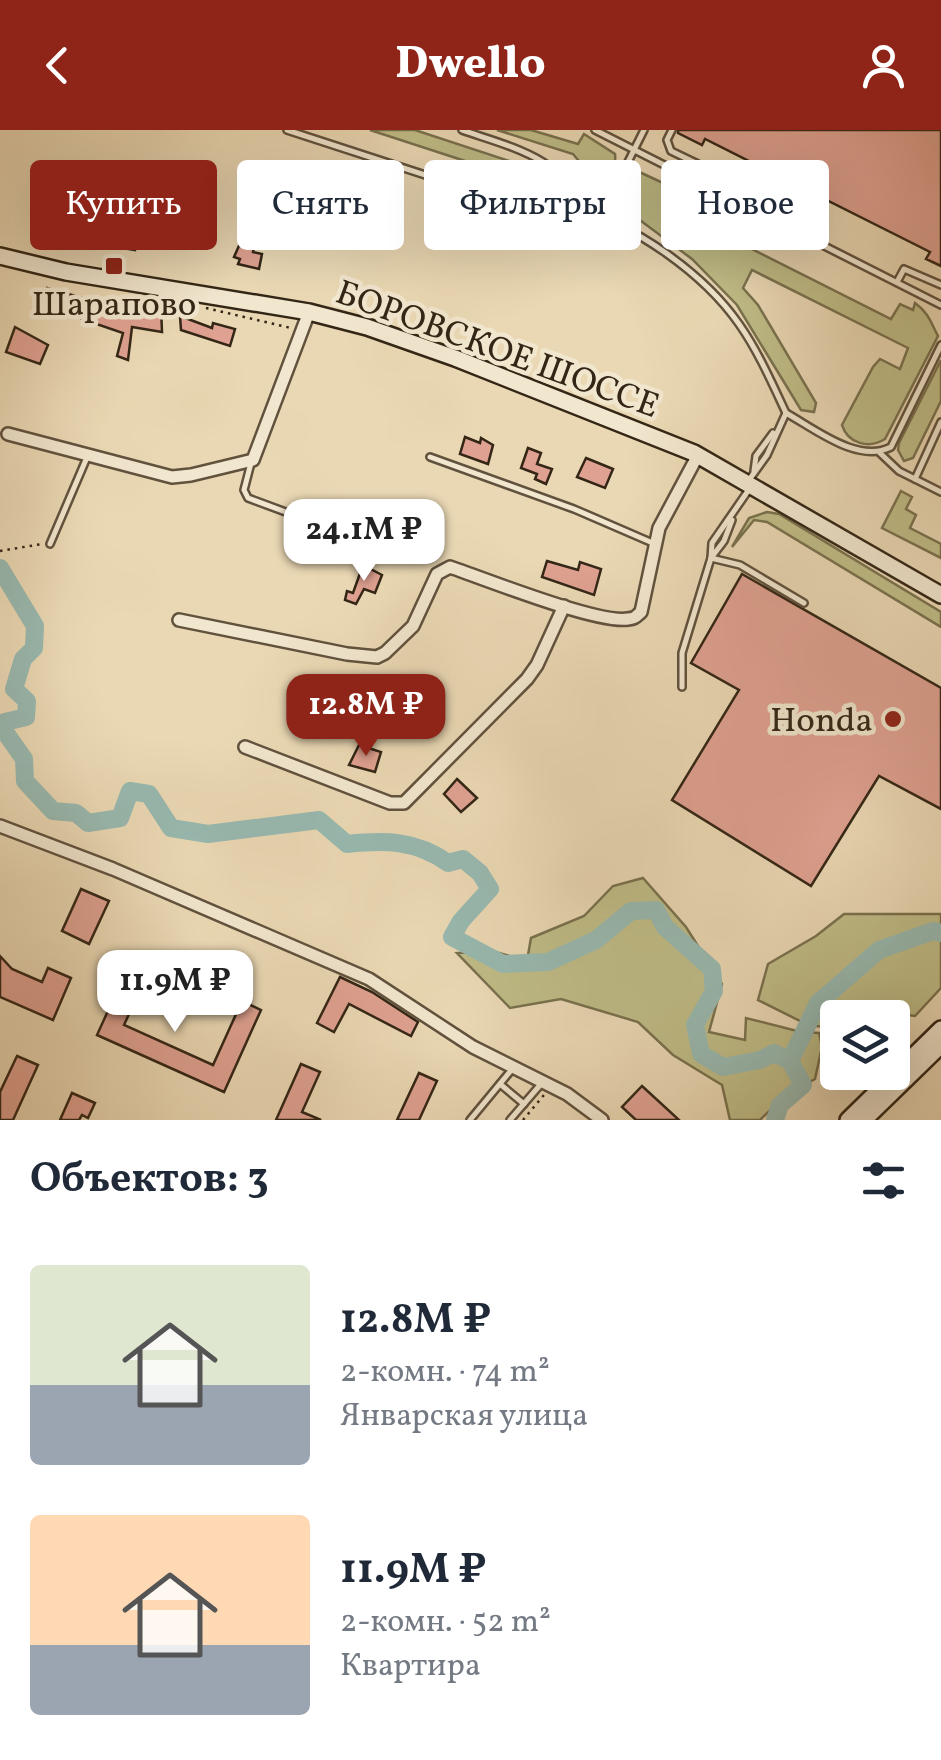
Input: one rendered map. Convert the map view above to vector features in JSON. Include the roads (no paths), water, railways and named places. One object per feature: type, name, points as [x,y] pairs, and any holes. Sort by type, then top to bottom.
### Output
[{"type":"main road","name":"БОРОВСКОЕ ШОССЕ","points":[[0,256],[66,272],[309,312],[366,326],[455,358],[751,480],[941,596]]},
{"type":"main road","points":[[848,1120],[941,1029]]},
{"type":"main road","points":[[864,1120],[941,1045]]},
{"type":"street","points":[[8,434],[172,477],[192,476],[252,460],[309,312]]},
{"type":"street","points":[[178,620],[366,657],[385,653],[413,626],[437,574],[445,568],[564,606],[626,620],[641,612],[659,528],[698,455]]},
{"type":"street","points":[[245,748],[390,802],[404,803],[538,666],[564,606]]},
{"type":"street","points":[[0,826],[113,869],[369,979],[472,1047],[544,1088],[567,1094],[602,1120]]},
{"type":"lane","points":[[288,130],[424,174]]},
{"type":"lane","points":[[462,130],[539,160]]},
{"type":"lane","points":[[595,130],[661,164]]},
{"type":"lane","points":[[629,160],[644,130]]},
{"type":"lane","points":[[672,130],[667,140],[670,151],[689,160]]},
{"type":"lane","points":[[641,240],[666,254],[714,294],[738,323],[786,414],[864,453],[892,447],[941,346]]},
{"type":"lane","points":[[829,248],[941,305]]},
{"type":"lane","points":[[897,282],[904,269],[941,284]]},
{"type":"lane","points":[[682,687],[682,653],[712,543],[733,517],[751,480],[760,448],[786,414]]},
{"type":"lane","points":[[915,479],[941,422]]},
{"type":"lane","points":[[880,452],[899,471],[941,492]]},
{"type":"lane","points":[[50,544],[88,455]]},
{"type":"lane","points":[[430,457],[574,509],[655,544]]},
{"type":"lane","points":[[252,460],[244,490],[248,498],[388,550]]},
{"type":"lane","points":[[711,558],[740,565],[804,604]]},
{"type":"lane","points":[[470,1120],[513,1068]]},
{"type":"lane","points":[[500,1084],[524,1104]]},
{"type":"lane","points":[[510,1120],[544,1088]]},
{"type":"waterway","points":[[0,568],[35,626],[34,648],[23,659],[14,689],[27,701],[26,717],[5,722],[5,732],[24,759],[25,781],[53,811],[76,813],[88,823],[120,818],[130,791],[149,794],[171,828],[208,834],[319,820],[347,844],[400,843],[448,863],[463,859],[480,873],[490,889],[452,937],[503,964],[548,962],[596,940],[631,911],[656,910],[665,927],[712,969],[714,991],[695,1025],[701,1054],[723,1067],[760,1060],[774,1053],[790,1061],[803,1085],[780,1105],[775,1120]]},
{"type":"waterway","points":[[790,1061],[818,1003],[879,950],[933,931],[941,933]]},
{"type":"place","name":"Шарапово","points":[[114,266]]},
{"type":"place","name":"Honda","points":[[893,719]]}]
